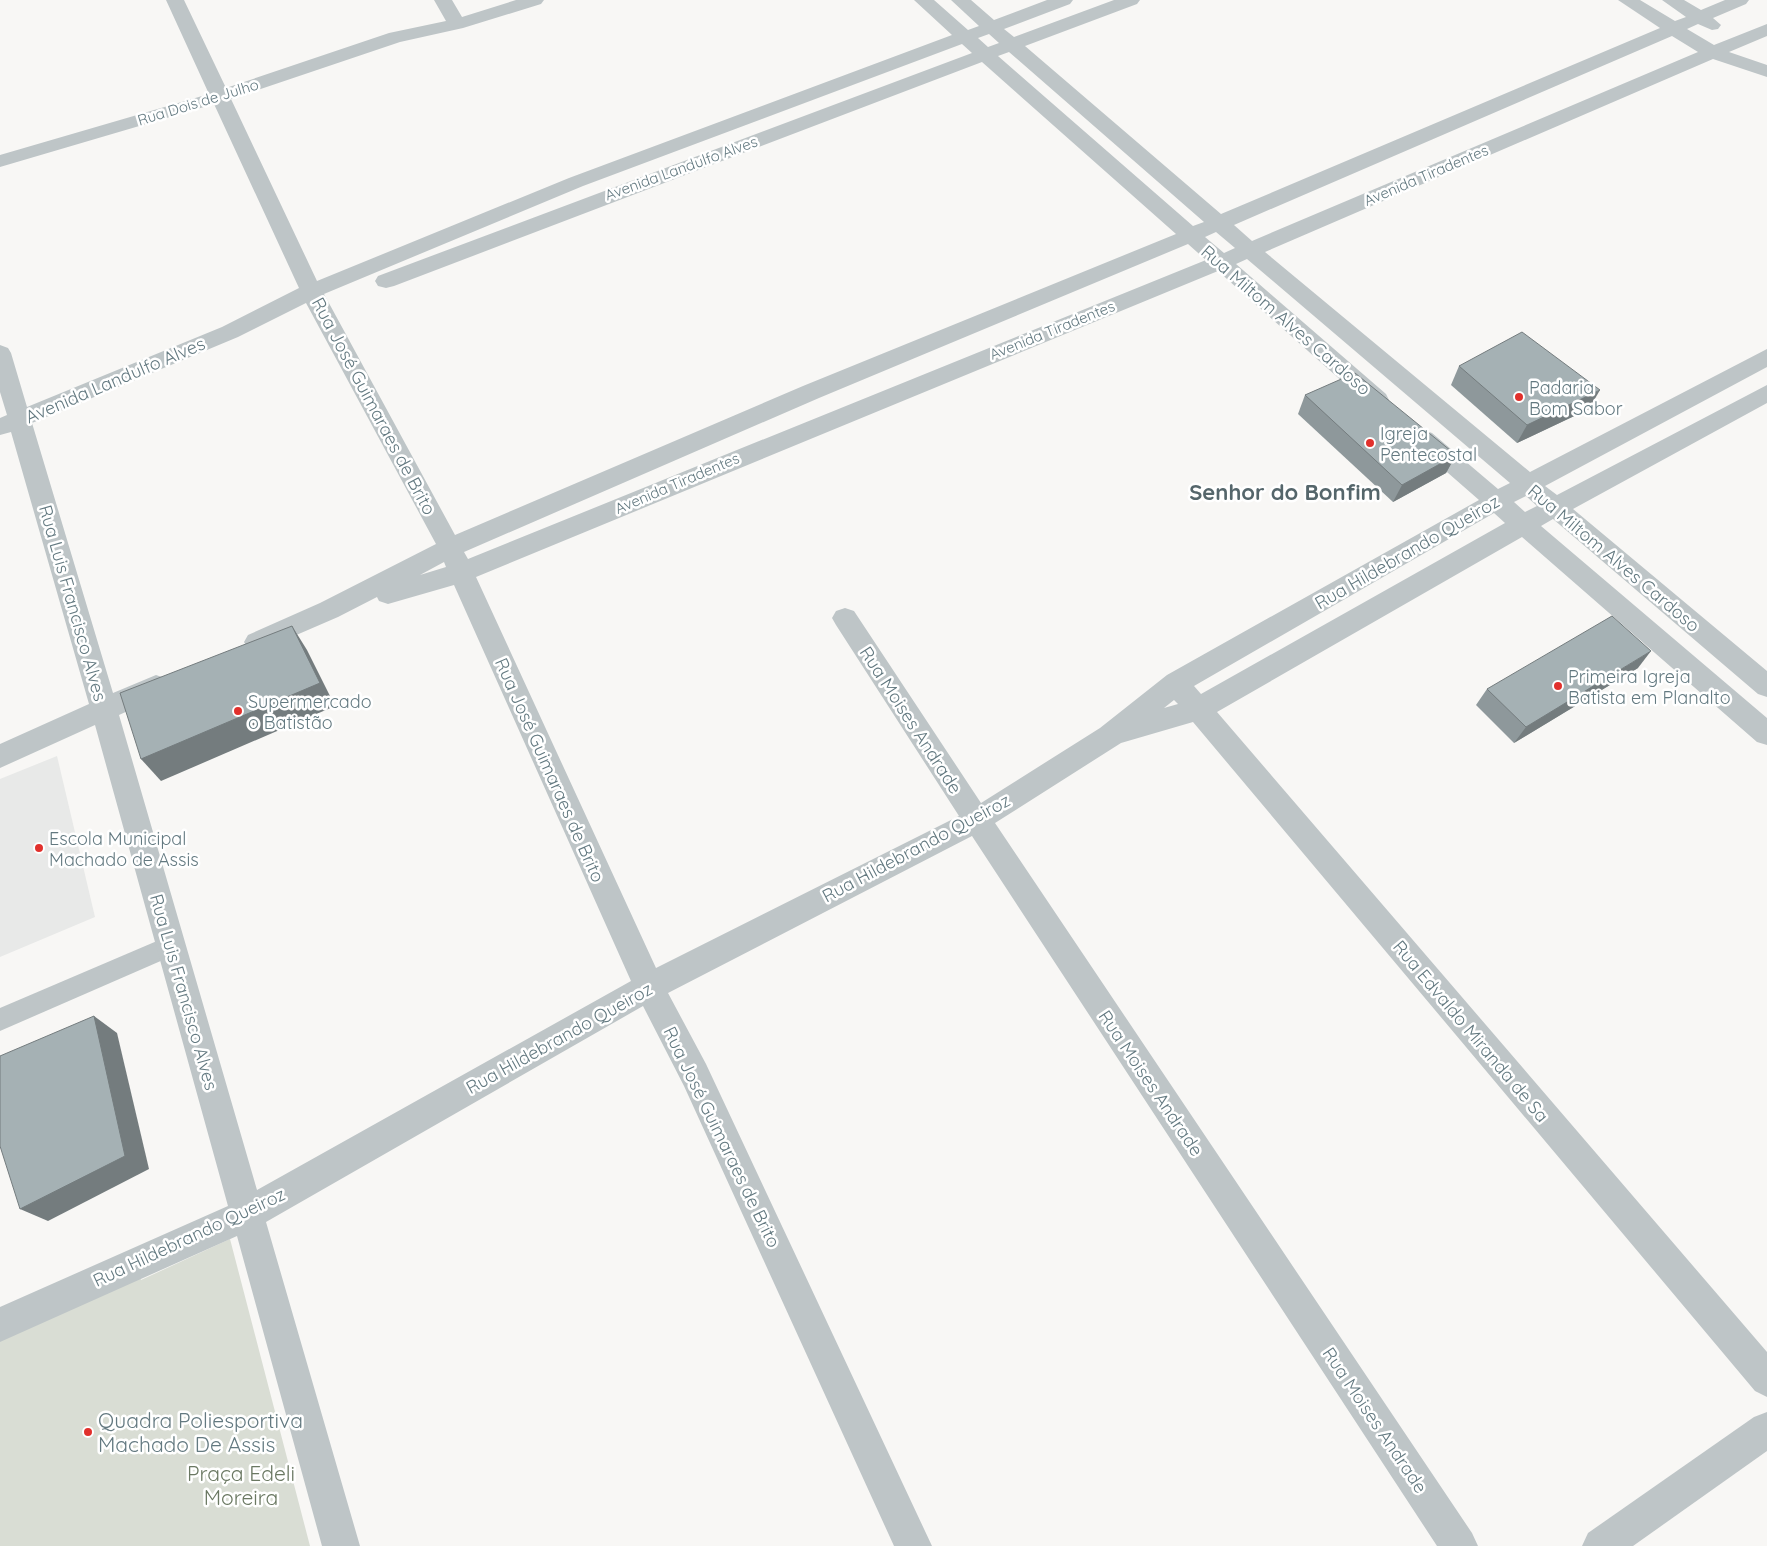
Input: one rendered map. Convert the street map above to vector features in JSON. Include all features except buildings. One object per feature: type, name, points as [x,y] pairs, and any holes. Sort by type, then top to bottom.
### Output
[{"type":"street","name":"Rua José Guimaraes de Brito","points":[[175,0],[222,96],[316,299],[450,548],[649,987],[695,1075],[913,1546]]},
{"type":"street","name":"Rua Dois de Julho","points":[[0,161],[222,96],[395,37],[457,24],[534,0]]},
{"type":"street","name":"Rua Miltom Alves Cardoso","points":[[923,0],[1189,236],[1767,734]]},
{"type":"street","name":"Rua Miltom Alves Cardoso","points":[[960,0],[1553,508],[1767,686]]},
{"type":"street","name":"Avenida Landulfo Alves","points":[[316,299],[576,182],[1064,0]]},
{"type":"street","name":"Avenida Landulfo Alves","points":[[10,423],[230,332],[316,299],[591,202],[1131,0]]},
{"type":"street","points":[[1627,0],[1712,52],[1767,70]]},
{"type":"street","points":[[1671,0],[1739,41],[1767,70]]},
{"type":"street","name":"Avenida Tiradentes","points":[[239,650],[329,610],[450,548],[811,392],[1189,236],[1674,28],[1702,18],[1740,0]]},
{"type":"street","name":"Rua Dois de Julho","points":[[395,37],[451,3]]},
{"type":"street","points":[[451,3],[457,24]]},
{"type":"street","name":"Avenida Tiradentes","points":[[329,610],[460,573],[832,419],[1250,250],[1767,29]]},
{"type":"street","points":[[576,182],[591,202]]},
{"type":"street","name":"Rua Luis Francisco Alves","points":[[0,353],[10,423],[104,709],[341,1546]]},
{"type":"street","name":"Rua Hildebrando Queiroz","points":[[0,1325],[247,1214],[649,987],[977,820],[1110,736],[1176,683],[1496,501],[1767,357]]},
{"type":"street","points":[[811,392],[832,419]]},
{"type":"street","name":"Rua Hildebrando Queiroz","points":[[1110,736],[1198,709],[1524,524],[1767,393]]},
{"type":"street","points":[[1690,399],[1718,420]]},
{"type":"street","name":"Rua Moises Andrade","points":[[845,618],[1459,1546]]},
{"type":"street","points":[[0,756],[176,677]]},
{"type":"street","name":"Rua Edvaldo Miranda de Sa","points":[[1176,683],[1767,1379]]},
{"type":"street","points":[[1601,1546],[1767,1430]]},
{"type":"lane","points":[[0,1020],[171,946]]},
{"type":"shaded area","name":"Escola Municipal Machado de Assis","points":[[57,756],[95,917],[0,957],[0,779]]},
{"type":"green space","name":"Quadra Poliesportiva Machado De Assis","points":[[230,1239],[310,1546],[0,1546],[0,1319],[133,1250],[141,1280]]},
{"type":"place","name":"Padaria Bom Sabor","points":[[1519,397]]},
{"type":"place","name":"Igreja Pentecostal","points":[[1370,443]]},
{"type":"place","name":"Primeira Igreja Batista em Planalto","points":[[1558,686]]},
{"type":"place","name":"Supermercado o Batistão","points":[[238,711]]},
{"type":"place","name":"Escola Municipal Machado de Assis","points":[[39,848]]},
{"type":"place","name":"Quadra Poliesportiva Machado De Assis","points":[[88,1432]]},
{"type":"district","name":"Senhor do Bonfim","points":[[1285,492]]},
{"type":"park label","name":"Praça Edeli Moreira","points":[[241,1485]]}]
